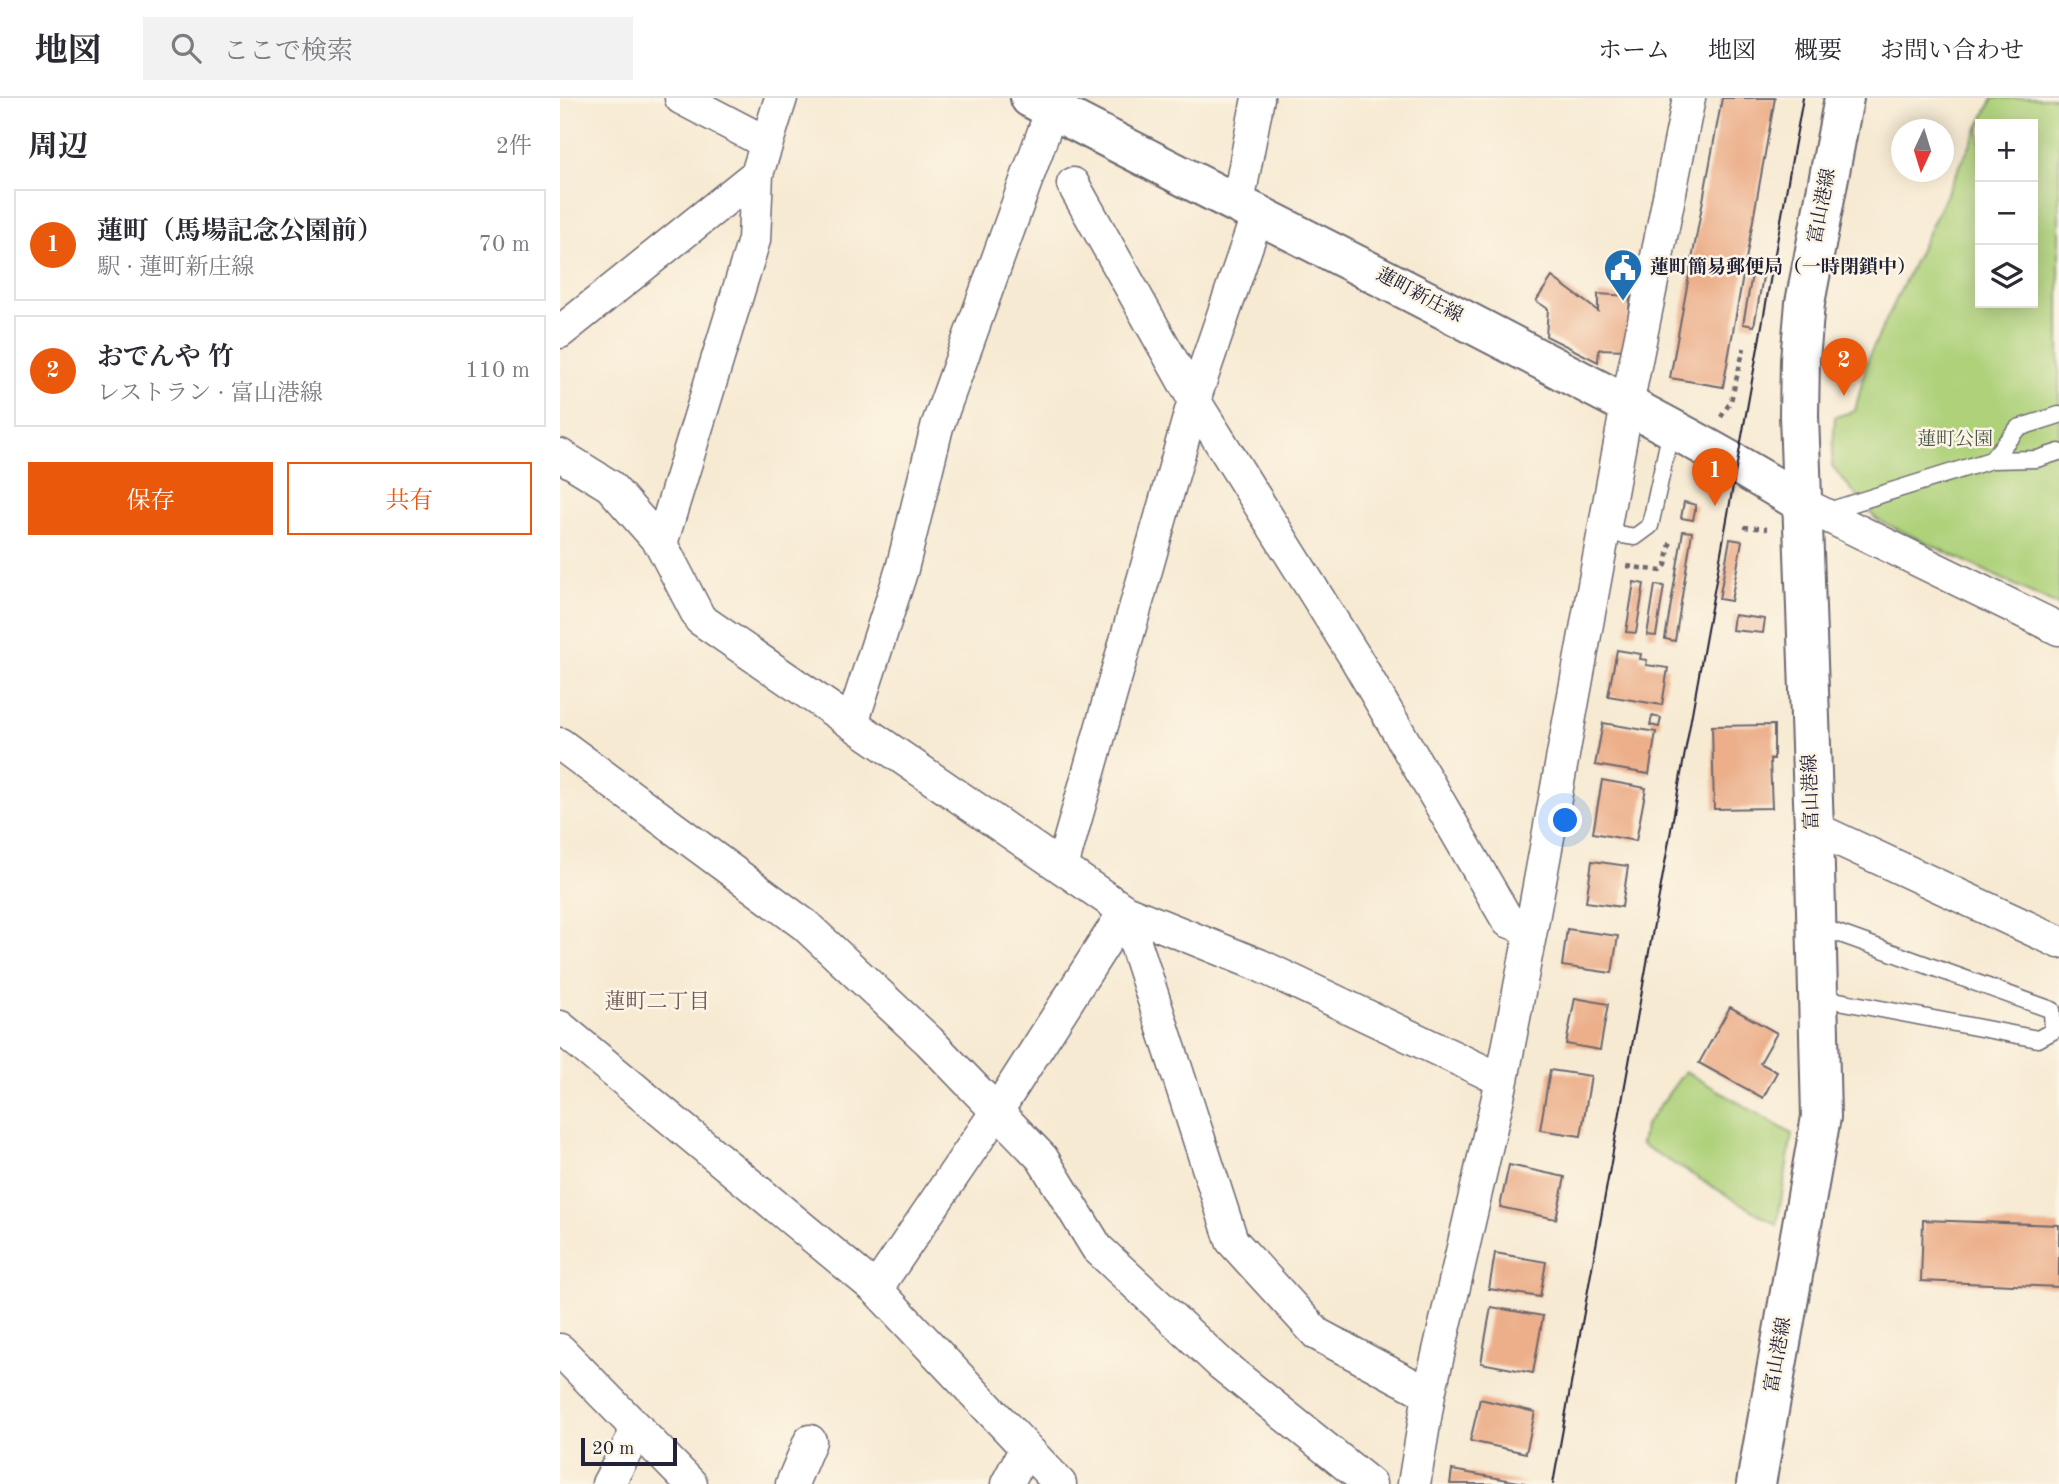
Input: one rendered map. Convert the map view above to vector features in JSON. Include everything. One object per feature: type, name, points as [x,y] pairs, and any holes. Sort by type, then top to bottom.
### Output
[{"type":"main road","name":"富山港線","points":[[1756,1484],[1821,1117],[1814,828],[1801,515],[1800,360],[1805,303],[1844,98]]},
{"type":"main road","name":"蓮町新庄線","points":[[1041,104],[1248,208],[1736,462],[1801,515]]},
{"type":"street","points":[[681,98],[767,142]]},
{"type":"street","points":[[661,544],[754,240],[757,174],[781,98]]},
{"type":"street","points":[[1062,867],[1248,208],[1258,98]]},
{"type":"street","points":[[1414,1484],[1429,1394],[1502,1080],[1627,405],[1689,98]]},
{"type":"street","points":[[852,723],[902,569],[937,427],[1041,104]]},
{"type":"street","points":[[560,332],[757,174]]},
{"type":"street","points":[[1073,184],[1194,400],[1354,657],[1508,922],[1531,930]]},
{"type":"street","points":[[560,455],[610,486],[661,544],[700,619],[1125,911],[1259,965],[1502,1080]]},
{"type":"street","points":[[1801,515],[2059,629]]},
{"type":"street","points":[[560,744],[805,925],[929,1041],[1042,1158],[1097,1248],[1221,1364],[1370,1484]]},
{"type":"street","points":[[1814,828],[2059,942]]},
{"type":"street","points":[[876,1289],[997,1111],[1125,911]]},
{"type":"street","points":[[1125,911],[1232,1241],[1317,1334],[1429,1394]]},
{"type":"street","points":[[560,1027],[876,1289],[1060,1484]]},
{"type":"street","points":[[560,1350],[691,1484]]},
{"type":"street","points":[[608,1484],[638,1429]]},
{"type":"street","points":[[792,1484],[810,1441]]},
{"type":"street","points":[[1007,1484],[1026,1448]]},
{"type":"lane","points":[[1991,460],[2018,428],[2059,415]]},
{"type":"lane","points":[[1604,532],[1635,537],[1650,526],[1688,438]]},
{"type":"lane","points":[[1801,515],[1991,460],[2037,459],[2059,452]]},
{"type":"lane","points":[[1816,925],[2052,1010],[2056,1033],[2038,1039],[1818,997]]},
{"type":"path","points":[[1688,438],[1731,401],[1744,348]]},
{"type":"path","points":[[1744,527],[1801,515]]},
{"type":"green space","name":"蓮町公園","points":[[1993,98],[2059,98],[2059,606],[1876,519],[1832,466],[1835,417],[1855,411],[1868,358],[1975,134],[1975,308],[2038,308],[2038,119],[1982,119]]},
{"type":"green space","points":[[1685,1071],[1792,1134],[1777,1225],[1641,1144],[1645,1126]]},
{"type":"building","points":[[1722,98],[1775,98],[1723,387],[1670,378]]},
{"type":"building","points":[[1754,264],[1765,266],[1754,326],[1743,324]]},
{"type":"building","points":[[1552,277],[1598,311],[1598,294],[1630,296],[1626,350],[1599,349],[1598,362],[1546,336],[1548,309],[1536,301]]},
{"type":"building","points":[[1684,502],[1696,505],[1693,520],[1681,518]]},
{"type":"building","points":[[1683,531],[1692,532],[1675,641],[1665,639]]},
{"type":"building","points":[[1730,539],[1742,541],[1731,601],[1719,599]]},
{"type":"building","points":[[1634,582],[1644,584],[1636,633],[1626,632]]},
{"type":"building","points":[[1655,585],[1664,586],[1656,636],[1647,635]]},
{"type":"building","points":[[1734,615],[1765,619],[1763,633],[1732,630]]},
{"type":"building","points":[[1617,650],[1641,654],[1640,659],[1647,660],[1646,665],[1668,668],[1662,705],[1608,696]]},
{"type":"building","points":[[1652,716],[1661,718],[1659,727],[1650,725]]},
{"type":"building","points":[[1603,723],[1656,732],[1649,774],[1595,765]]},
{"type":"building","points":[[1774,725],[1774,759],[1770,759],[1772,808],[1714,809],[1712,726]]},
{"type":"building","points":[[1602,780],[1646,788],[1636,841],[1593,833]]},
{"type":"building","points":[[1592,861],[1628,866],[1622,907],[1586,902]]},
{"type":"building","points":[[1567,929],[1618,936],[1612,973],[1562,966]]},
{"type":"building","points":[[1575,998],[1608,1004],[1600,1050],[1566,1044]]},
{"type":"building","points":[[1730,1007],[1777,1033],[1760,1063],[1777,1072],[1763,1098],[1699,1063]]},
{"type":"building","points":[[1550,1070],[1591,1076],[1581,1136],[1540,1130]]},
{"type":"building","points":[[1509,1165],[1565,1177],[1556,1219],[1500,1207]]},
{"type":"building","points":[[1923,1220],[2059,1225],[2059,1287],[1921,1281]]},
{"type":"building","points":[[1495,1253],[1546,1262],[1540,1297],[1489,1289]]},
{"type":"building","points":[[1491,1307],[1543,1316],[1533,1373],[1481,1363]]},
{"type":"building","points":[[1480,1399],[1535,1412],[1526,1453],[1470,1441]]},
{"type":"building","points":[[1452,1470],[1525,1483],[1525,1484],[1450,1484]]},
{"type":"tram line","points":[[1553,1484],[1803,98]]},
{"type":"place","name":"蓮町簡易郵便局（一時閉鎖中）","points":[[1623,302]]},
{"type":"place","name":"おでんや 竹","points":[[1844,396]]},
{"type":"place","name":"蓮町（馬場記念公園前）","points":[[1715,506]]},
{"type":"district","name":"蓮町二丁目","points":[[657,1002]]}]
